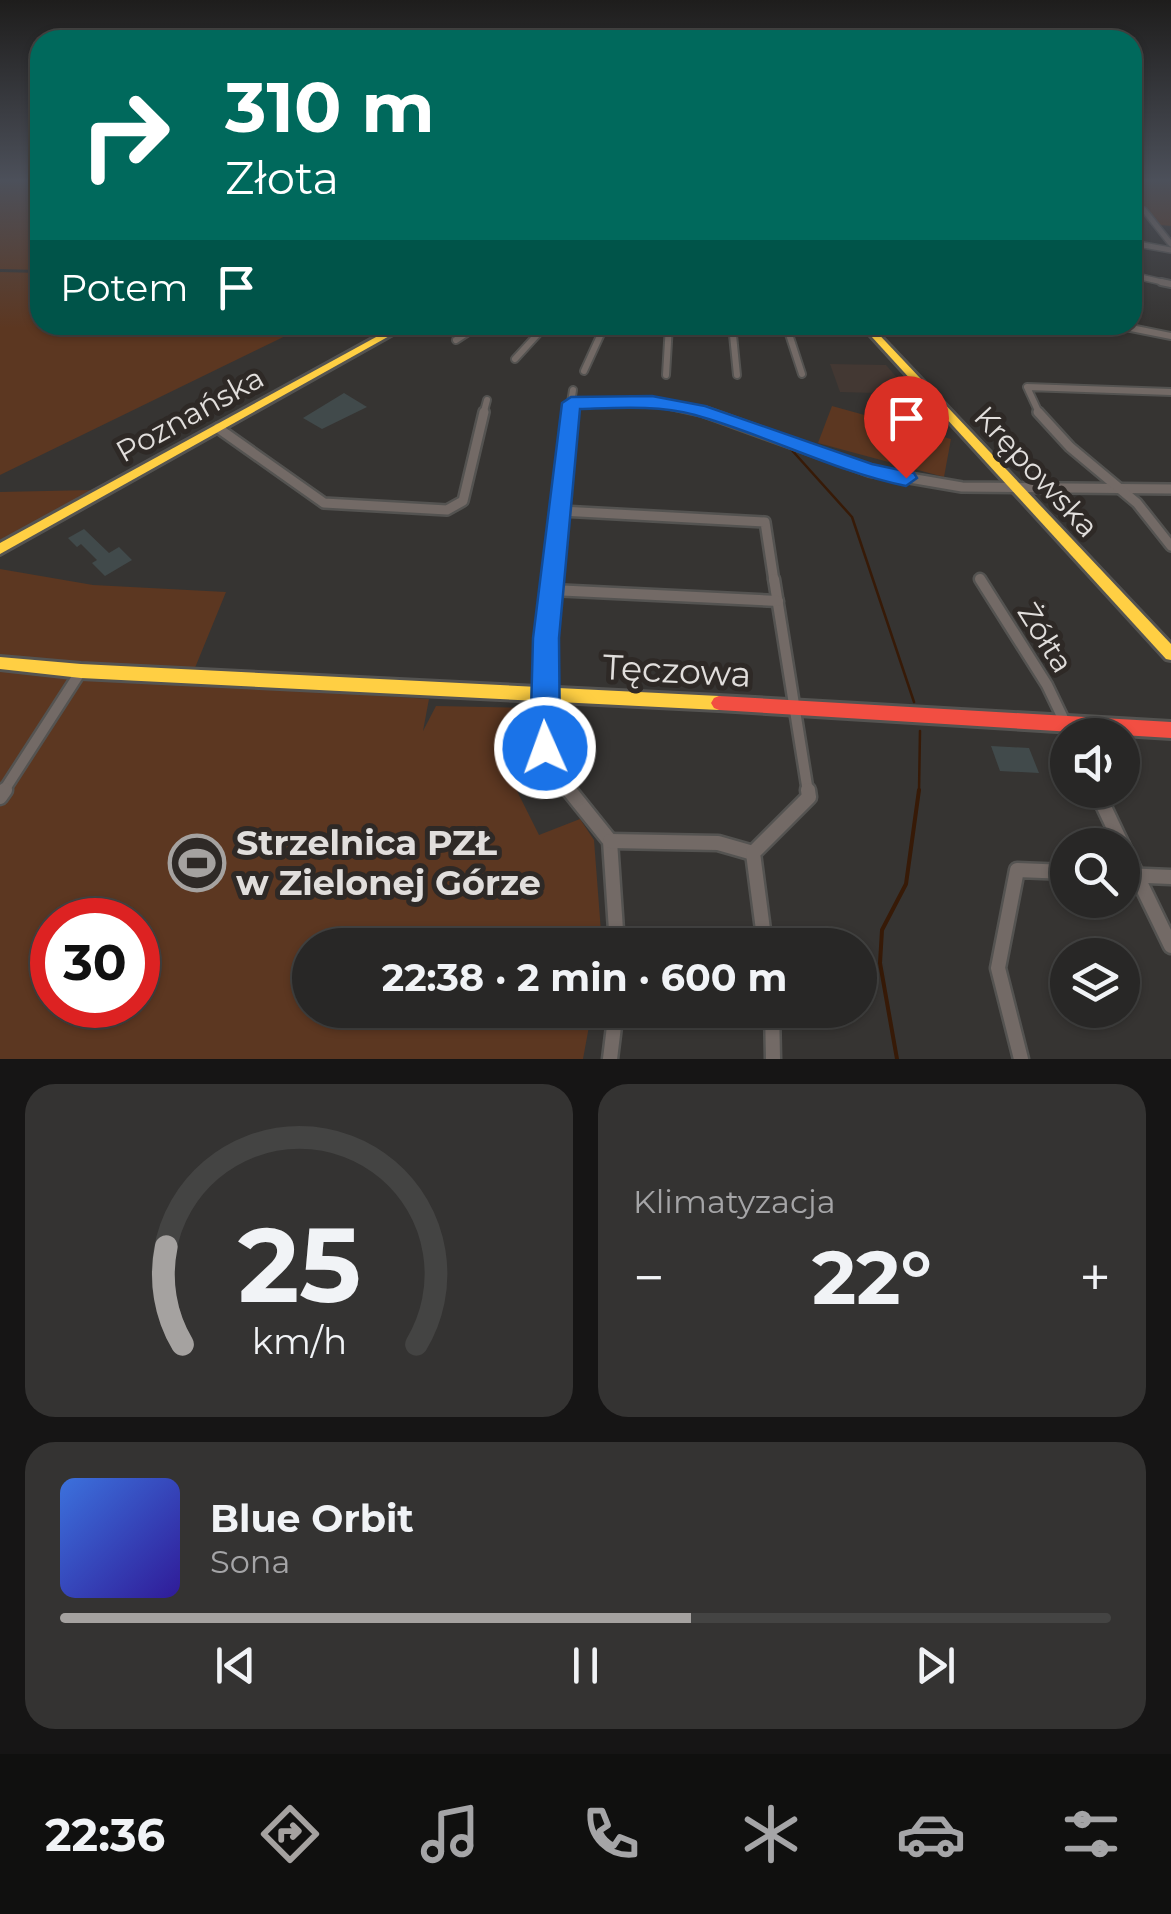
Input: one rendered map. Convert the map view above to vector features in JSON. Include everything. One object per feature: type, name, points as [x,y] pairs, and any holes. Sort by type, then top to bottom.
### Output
[{"type":"street","points":[[1142,245],[1171,247]]},
{"type":"street","points":[[1142,278],[1171,284]]},
{"type":"street","points":[[1142,330],[1171,336]]},
{"type":"street","name":"Poznańska","points":[[0,548],[387,335]]},
{"type":"street","points":[[456,340],[464,335]]},
{"type":"street","points":[[516,359],[537,335]]},
{"type":"street","points":[[584,371],[600,335]]},
{"type":"street","points":[[666,376],[668,335]]},
{"type":"street","points":[[733,335],[737,374]]},
{"type":"street","points":[[789,335],[802,374]]},
{"type":"street","name":"Krępowska","points":[[874,335],[1171,654]]},
{"type":"street","points":[[1171,392],[1040,384],[1027,387],[1036,412],[1134,499],[1171,546]]},
{"type":"street","points":[[573,390],[561,511],[554,539],[543,693],[545,748],[554,770],[610,840],[616,928]]},
{"type":"street","points":[[218,428],[324,503],[447,510],[463,501],[486,400]]},
{"type":"street","points":[[571,403],[666,403],[728,418],[869,471],[959,487],[1171,489]]},
{"type":"street","points":[[561,511],[764,522],[809,797],[754,853]]},
{"type":"street","name":"Żółta","points":[[980,579],[1062,718]]},
{"type":"street","points":[[552,590],[778,602]]},
{"type":"street","name":"Tęczowa","points":[[0,662],[81,672],[543,693],[1050,728]]},
{"type":"street","points":[[0,797],[81,672]]},
{"type":"street","name":"Tęczowa","points":[[1140,730],[1171,730]]},
{"type":"street","points":[[610,840],[718,843],[754,853]]},
{"type":"street","points":[[754,853],[762,928]]},
{"type":"street","points":[[1022,1059],[998,968],[1017,870],[1050,871]]},
{"type":"street","points":[[1140,875],[1171,877]]},
{"type":"street","points":[[1140,892],[1171,946]]},
{"type":"street","points":[[610,1059],[614,1028]]},
{"type":"street","points":[[772,1028],[773,1059]]},
{"type":"shaded area","points":[[0,229],[30,229],[30,270],[0,269]]},
{"type":"shaded area","points":[[0,272],[30,273],[30,335],[287,335],[0,475]]},
{"type":"shaded area","points":[[830,364],[886,365],[911,394],[840,392]]},
{"type":"shaded area","points":[[832,406],[951,439],[944,477],[818,443]]},
{"type":"shaded area","points":[[92,490],[0,540],[0,492]]},
{"type":"shaded area","name":"Strzelnica PZŁ w Zielonej Górze","points":[[0,569],[93,585],[226,592],[190,680],[146,680],[429,699],[423,731],[436,706],[529,708],[540,770],[517,791],[539,835],[580,819],[594,840],[601,928],[292,928],[292,1028],[589,1028],[583,1059],[0,1059]]},
{"type":"building","points":[[344,393],[367,407],[322,429],[303,418]]},
{"type":"building","points":[[84,529],[109,553],[119,547],[132,560],[105,576],[92,563],[97,560],[81,544],[77,547],[68,538]]},
{"type":"building","points":[[991,746],[1029,748],[1039,773],[1000,771]]},
{"type":"waterway","points":[[881,335],[891,345]]},
{"type":"waterway","points":[[897,351],[905,361]]},
{"type":"waterway","points":[[911,367],[978,438]]},
{"type":"waterway","points":[[789,447],[852,517],[914,702]]},
{"type":"waterway","points":[[993,454],[1007,470]]},
{"type":"waterway","points":[[1053,519],[1072,539]]},
{"type":"waterway","points":[[919,792],[920,731]]},
{"type":"waterway","points":[[897,1059],[880,963],[882,930],[906,884],[919,790]]},
{"type":"traffic: slow","points":[[0,549],[387,335]]},
{"type":"traffic: slow","points":[[874,335],[1171,654]]},
{"type":"traffic: slow","points":[[0,663],[81,671],[719,703]]},
{"type":"traffic: jam","points":[[719,703],[1171,730]]},
{"type":"place","name":"Strzelnica PZŁ w Zielonej Górze","points":[[197,863]]},
{"type":"route","points":[[545,748],[542,726],[546,638],[571,403],[652,402],[698,410],[869,471],[906,478]]}]
